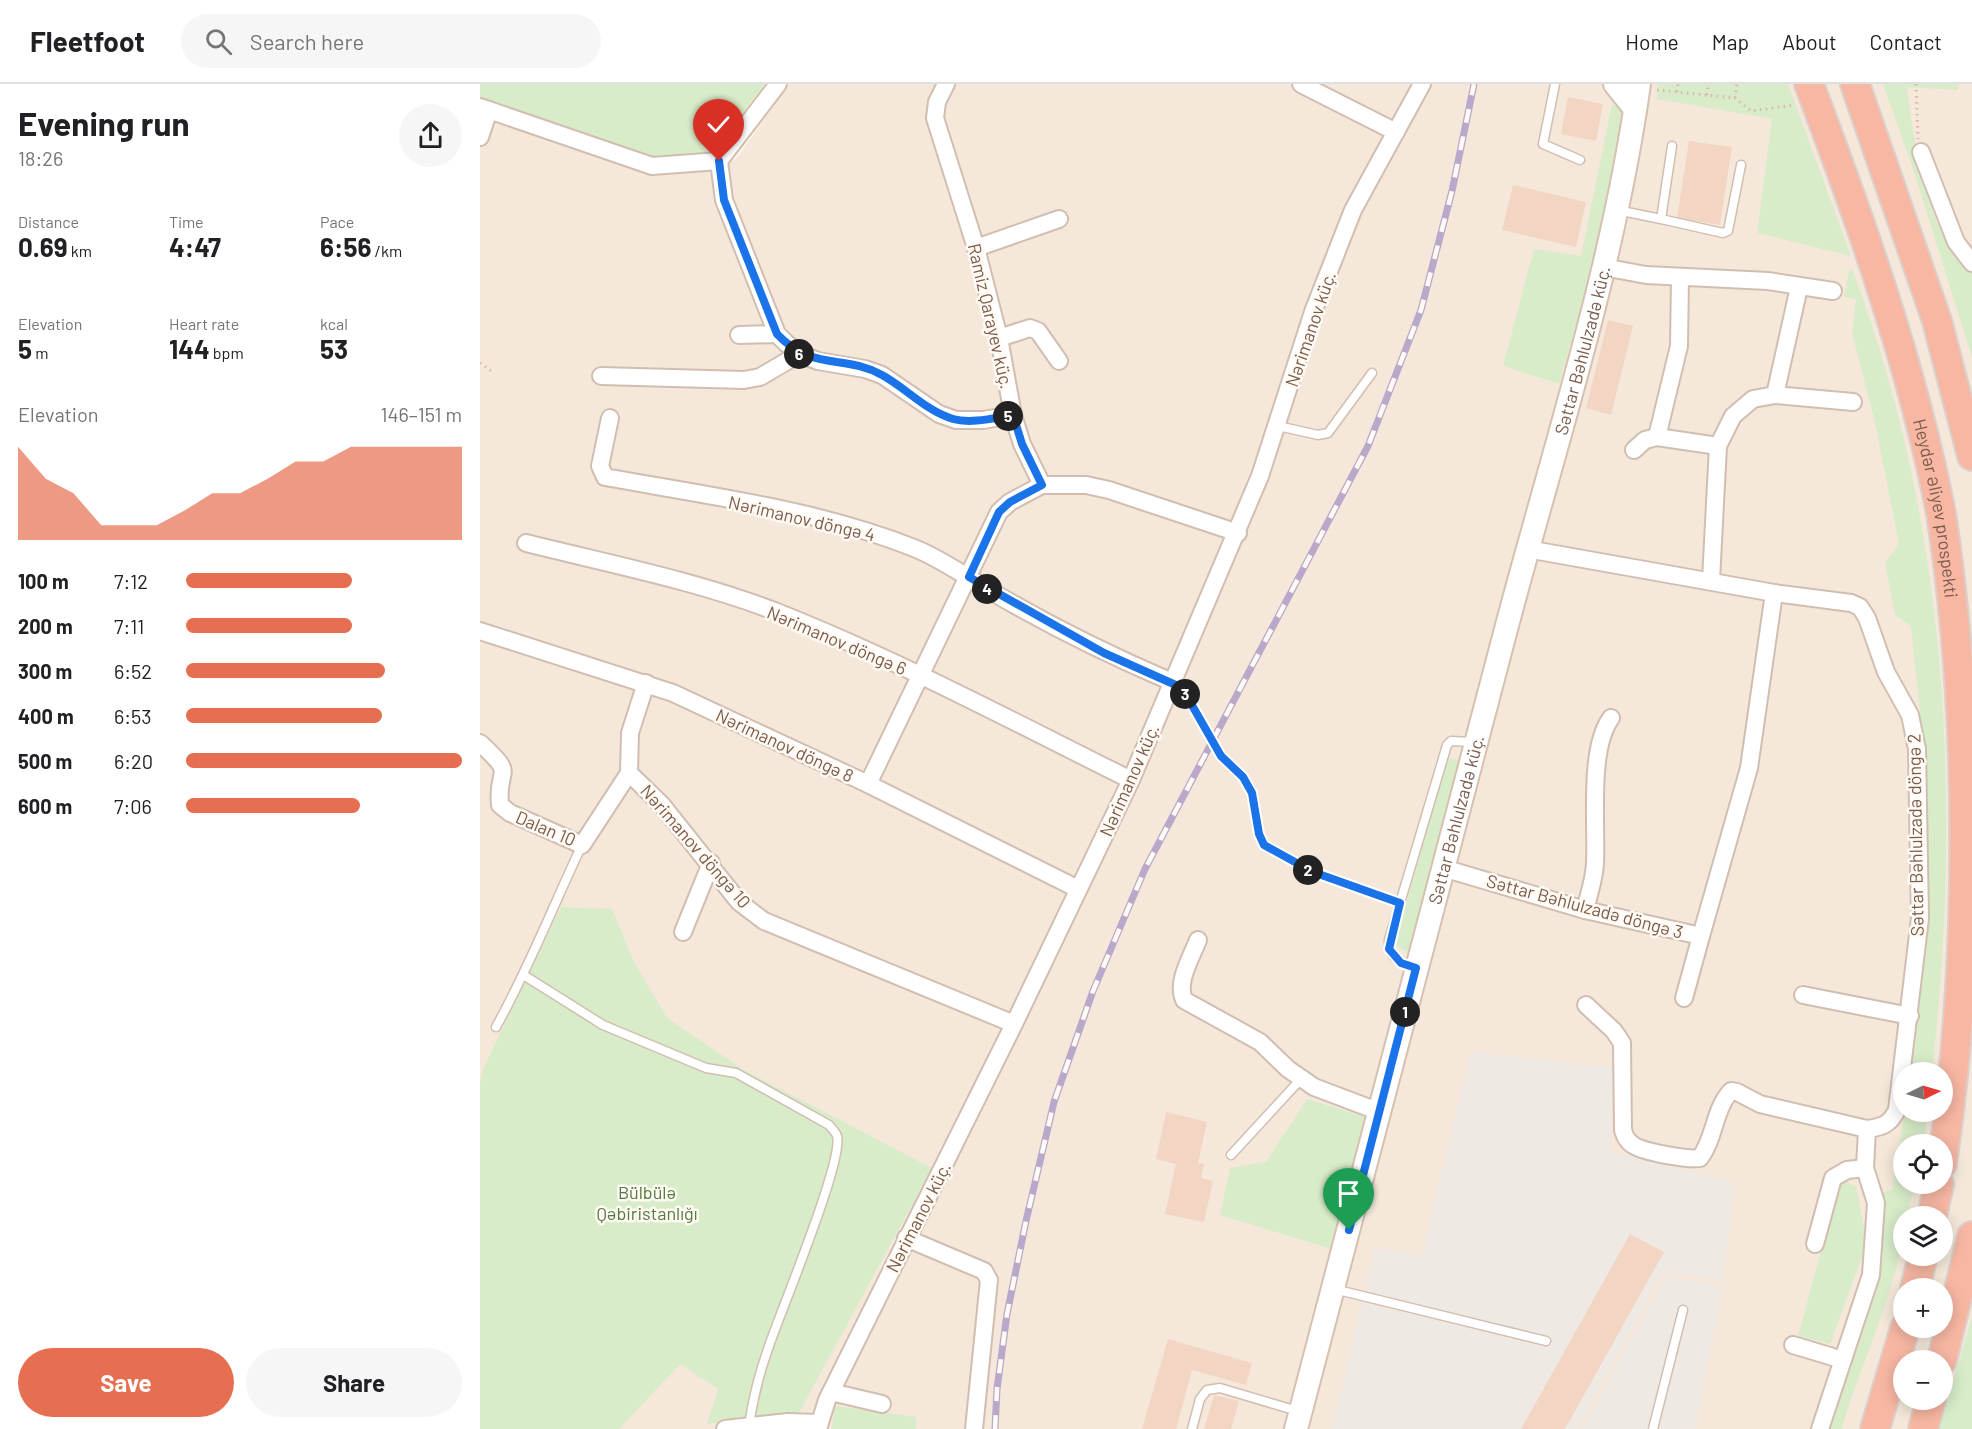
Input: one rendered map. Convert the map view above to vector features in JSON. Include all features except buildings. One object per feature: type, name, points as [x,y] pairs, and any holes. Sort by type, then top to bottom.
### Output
[{"type":"highway","points":[[1855,84],[1936,321],[1972,456]]},
{"type":"highway","name":"Heydər Əliyev prospekti","points":[[1802,95],[1897,332],[1941,514],[1954,601],[1965,707],[1970,872],[1961,1041],[1947,1134]]},
{"type":"highway","points":[[1944,1350],[1972,1236]]},
{"type":"highway","points":[[1875,1429],[1902,1338]]},
{"type":"highway","points":[[1923,1429],[1928,1410]]},
{"type":"main road","points":[[1615,84],[1635,109]]},
{"type":"main road","name":"Səttar Bəhlulzadə küç.","points":[[1299,1421],[1416,968],[1603,267],[1635,109],[1648,87]]},
{"type":"street","points":[[778,84],[719,161],[724,200],[777,334],[799,354],[818,361],[865,369],[882,375],[939,414],[956,420],[983,420],[1013,415]]},
{"type":"street","name":"Ramiz Qarayev küç.","points":[[946,84],[937,102],[935,118],[976,248],[999,338],[1013,415],[1022,444],[1042,485]]},
{"type":"street","points":[[1301,84],[1396,132]]},
{"type":"street","name":"Nərimanov küç.","points":[[818,1426],[831,1392],[1014,1024],[1131,780],[1238,533],[1278,426],[1313,312],[1353,210],[1422,84]]},
{"type":"street","points":[[480,137],[484,108],[652,166],[719,161]]},
{"type":"street","points":[[1921,152],[1956,242],[1972,263]]},
{"type":"street","points":[[976,248],[1059,219]]},
{"type":"street","points":[[1603,267],[1646,275],[1768,280],[1833,291]]},
{"type":"street","points":[[1657,437],[1679,346],[1680,277]]},
{"type":"street","points":[[1775,394],[1799,287]]},
{"type":"street","points":[[999,338],[1030,328],[1038,330],[1059,362]]},
{"type":"street","points":[[739,335],[777,334]]},
{"type":"street","points":[[601,376],[744,380],[760,377],[799,354]]},
{"type":"street","points":[[1712,580],[1718,446],[1733,416],[1753,399],[1775,394],[1853,402]]},
{"type":"street","name":"Nərimanov döngə 4","points":[[610,418],[600,466],[605,477],[796,512],[849,525],[915,548],[949,564],[1104,653],[1172,682]]},
{"type":"street","points":[[1634,450],[1645,440],[1657,437],[1718,446]]},
{"type":"street","points":[[867,784],[999,512],[1010,502],[1042,485],[1086,485],[1109,490],[1238,533]]},
{"type":"street","name":"Nərimanov döngə 6","points":[[526,543],[714,591],[777,612],[920,676],[1131,780]]},
{"type":"street","name":"Səttar Bəhlulzadə döngə 2","points":[[1527,549],[1774,592],[1851,603],[1860,607],[1868,618],[1887,672],[1915,727],[1920,918],[1897,1110],[1892,1120],[1884,1126],[1867,1129]]},
{"type":"street","name":"Səttar Bəhlulzadə döngə 3","points":[[1443,868],[1586,910],[1701,936],[1749,768],[1774,592]]},
{"type":"street","name":"Nərimanov döngə 8","points":[[480,631],[530,649],[673,693],[867,784],[1078,889]]},
{"type":"street","name":"Nərimanov döngə 10","points":[[646,683],[630,733],[629,772],[662,804],[711,863],[739,902],[764,921],[1014,1024]]},
{"type":"street","points":[[1586,910],[1595,862],[1594,812],[1601,736],[1611,718]]},
{"type":"street","name":"Dalan 10","points":[[480,743],[502,764],[505,774],[500,805],[510,813],[582,845],[629,772]]},
{"type":"street","points":[[683,932],[711,863]]},
{"type":"street","points":[[1684,998],[1701,936]]},
{"type":"street","points":[[1198,940],[1181,983],[1180,992],[1184,1000],[1260,1042],[1301,1079],[1314,1087],[1380,1112]]},
{"type":"street","points":[[1803,995],[1910,1016]]},
{"type":"street","points":[[1586,1005],[1614,1031],[1622,1043],[1623,1130],[1626,1140],[1636,1147],[1691,1159],[1700,1158],[1714,1131],[1724,1098],[1731,1092],[1737,1092],[1760,1104],[1867,1129],[1865,1168],[1876,1203],[1871,1275],[1820,1429]]},
{"type":"street","points":[[1815,1244],[1833,1178],[1847,1170],[1865,1168]]},
{"type":"street","points":[[906,1238],[984,1271],[988,1281],[974,1429]]},
{"type":"street","points":[[1793,1345],[1844,1360]]},
{"type":"street","points":[[831,1392],[882,1404]]},
{"type":"street","points":[[725,1429],[749,1425],[818,1426]]},
{"type":"lane","points":[[1555,84],[1543,144],[1580,160]]},
{"type":"lane","points":[[1661,219],[1672,146]]},
{"type":"lane","points":[[1616,210],[1723,233],[1728,231],[1741,165]]},
{"type":"lane","points":[[1278,426],[1318,435],[1328,433],[1372,373]]},
{"type":"lane","points":[[1416,968],[1401,963],[1389,949],[1400,903],[1447,745],[1451,741],[1476,742]]},
{"type":"lane","points":[[496,1027],[525,976],[546,920],[582,845]]},
{"type":"lane","points":[[525,976],[603,1025],[706,1068],[736,1073],[829,1125],[837,1136],[836,1152],[817,1216],[767,1350],[752,1402],[749,1425]]},
{"type":"lane","points":[[1230,1155],[1301,1079]]},
{"type":"lane","points":[[1334,1288],[1546,1341]]},
{"type":"lane","points":[[1653,1429],[1683,1310]]},
{"type":"lane","points":[[1192,1429],[1200,1400],[1207,1390],[1220,1388],[1299,1421]]},
{"type":"path","points":[[1677,92],[1678,84]]},
{"type":"path","points":[[1707,95],[1708,84]]},
{"type":"path","points":[[1735,98],[1737,84]]},
{"type":"path","points":[[1916,84],[1918,141],[1921,152]]},
{"type":"path","points":[[1648,87],[1735,98],[1750,111],[1802,95]]},
{"type":"path","points":[[480,363],[494,373]]},
{"type":"path","points":[[1172,682],[1185,693],[1221,756],[1243,777],[1252,793],[1259,834],[1264,845],[1313,872],[1400,903]]},
{"type":"shaded area","points":[[789,84],[1972,84],[1972,1429],[480,1429],[480,115],[627,166],[664,174],[708,171],[737,158]]},
{"type":"shaded area","points":[[1471,1052],[1614,1068],[1610,1151],[1734,1183],[1723,1280],[1663,1272],[1577,1429],[1332,1429],[1375,1248],[1422,1256]]},
{"type":"shaded area","points":[[1665,1277],[1723,1287],[1695,1429],[1582,1429]]},
{"type":"green space","points":[[480,84],[765,84],[708,157],[645,161],[480,99]]},
{"type":"green space","points":[[1658,84],[1788,84],[1851,256],[1757,233],[1772,119],[1657,99]]},
{"type":"green space","points":[[1883,84],[1959,84],[1958,90],[1907,87],[1917,152],[1928,198],[1945,239],[1955,256],[1972,271],[1972,357],[1915,175]]},
{"type":"green space","points":[[1612,104],[1623,108],[1613,178],[1597,247],[1559,384],[1503,366],[1534,249],[1581,256]]},
{"type":"green space","points":[[1852,269],[1885,366],[1910,464],[1928,564],[1940,666],[1945,767],[1946,869],[1941,971],[1933,1062],[1912,1062],[1924,955],[1927,877],[1926,798],[1920,708],[1911,626],[1895,615],[1885,563],[1899,544],[1875,422],[1852,333],[1856,300],[1844,296],[1849,270]]},
{"type":"green space","points":[[1447,759],[1464,760],[1409,954],[1395,944]]},
{"type":"green space","name":"Bülbülə Qəbiristanlığı","points":[[561,907],[612,909],[634,962],[667,1018],[744,1070],[932,1168],[799,1413],[707,1424],[718,1389],[680,1364],[619,1429],[480,1429],[480,1083],[483,1069]]},
{"type":"green space","points":[[1307,1099],[1366,1117],[1331,1249],[1220,1215],[1230,1168],[1266,1162]]},
{"type":"green space","points":[[1903,1122],[1926,1122],[1925,1134],[1901,1134]]},
{"type":"green space","points":[[1845,1181],[1856,1187],[1865,1234],[1862,1257],[1830,1344],[1798,1336],[1838,1188]]},
{"type":"green space","points":[[1893,1184],[1893,1194],[1912,1194],[1909,1206],[1893,1206],[1893,1266],[1896,1266],[1896,1268],[1842,1429],[1829,1429],[1876,1278],[1879,1193],[1892,1190]]},
{"type":"green space","points":[[1972,1316],[1972,1429],[1939,1429],[1945,1410],[1953,1410],[1953,1381]]},
{"type":"green space","points":[[835,1406],[916,1417],[916,1429],[832,1429]]},
{"type":"railway","points":[[995,1429],[997,1389],[1007,1314],[1026,1221],[1054,1102],[1093,991],[1145,869],[1368,446],[1421,310],[1452,191],[1474,84]]},
{"type":"route","points":[[719,161],[720,184],[724,200],[777,334],[786,343],[799,354],[818,361],[865,369],[882,375],[939,414],[956,420],[983,420],[1013,415],[1022,444],[1042,485],[1010,502],[999,512],[969,577],[988,590],[1104,653],[1178,686],[1185,693],[1221,756],[1243,777],[1252,793],[1259,834],[1264,845],[1313,872],[1400,903],[1389,940],[1389,949],[1393,957],[1401,963],[1416,968],[1349,1230]]}]
